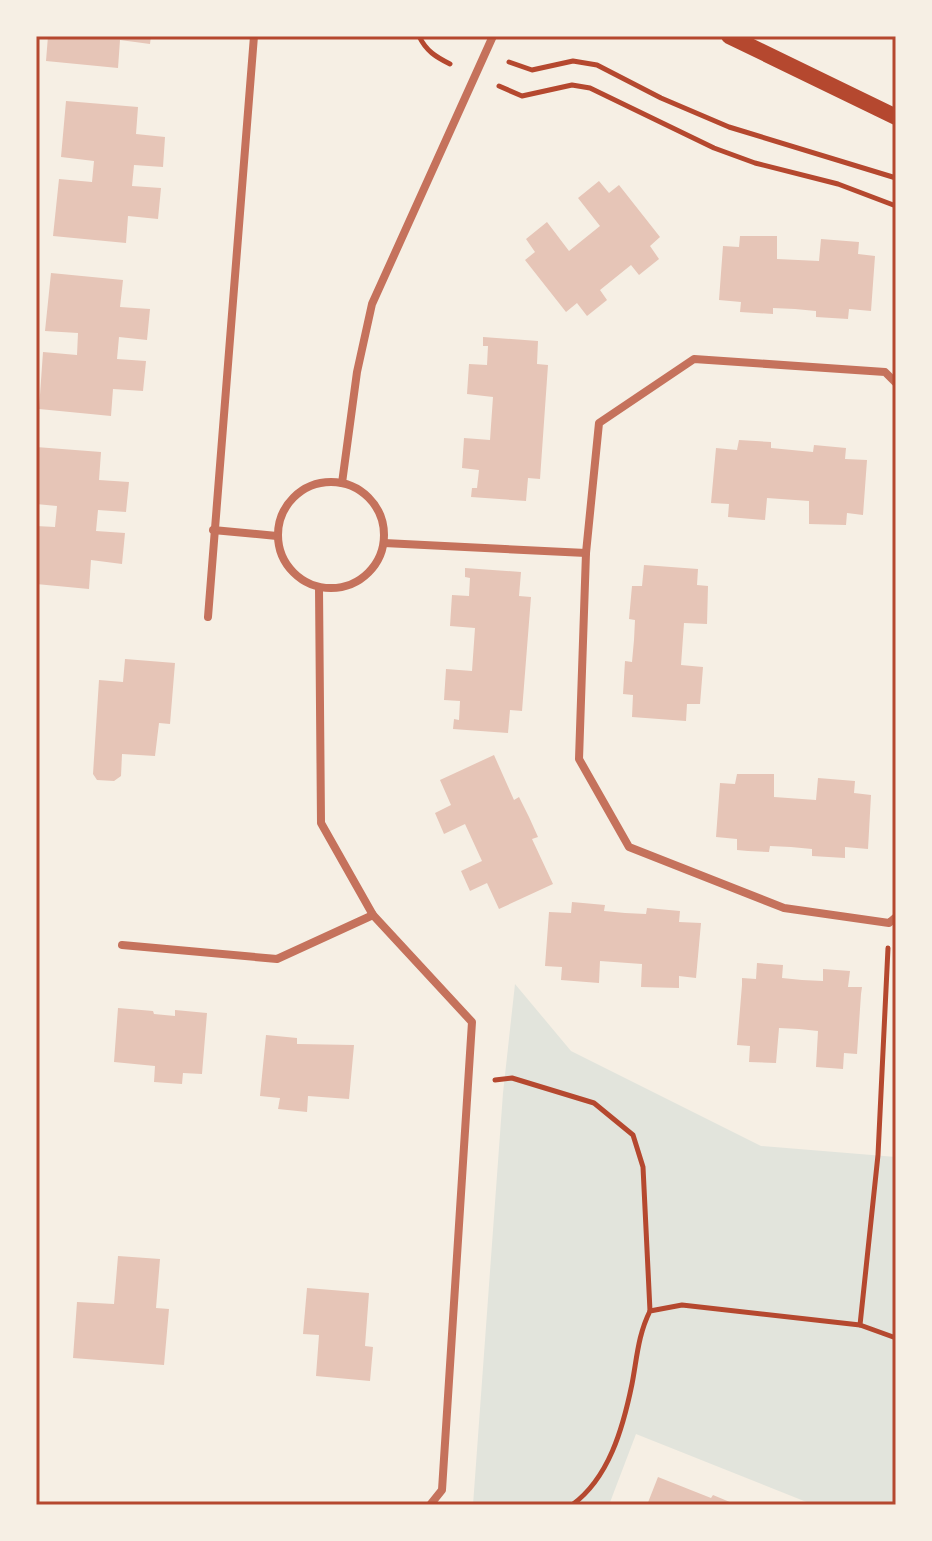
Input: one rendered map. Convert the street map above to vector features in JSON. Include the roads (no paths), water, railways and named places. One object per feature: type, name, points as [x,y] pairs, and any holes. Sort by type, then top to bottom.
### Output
[{"type":"main road","points":[[729,36],[896,117]]},
{"type":"street","points":[[208,617],[254,36]]},
{"type":"street","points":[[342,483],[357,372],[372,304],[493,36]]},
{"type":"street","points":[[892,920],[784,908],[629,847],[579,759],[586,553],[599,423],[694,359],[885,372],[896,383]]},
{"type":"street","points":[[326,482],[342,483],[370,499],[384,527],[384,543],[379,560],[361,579],[337,588],[319,588],[303,581],[289,569],[280,554],[277,536],[279,520],[297,494],[326,482]]},
{"type":"street","points":[[213,530],[277,536]]},
{"type":"street","points":[[384,543],[586,553]]},
{"type":"street","points":[[319,588],[321,823],[373,915],[472,1022],[442,1490],[430,1505]]},
{"type":"street","points":[[122,945],[277,959],[373,915]]}]
